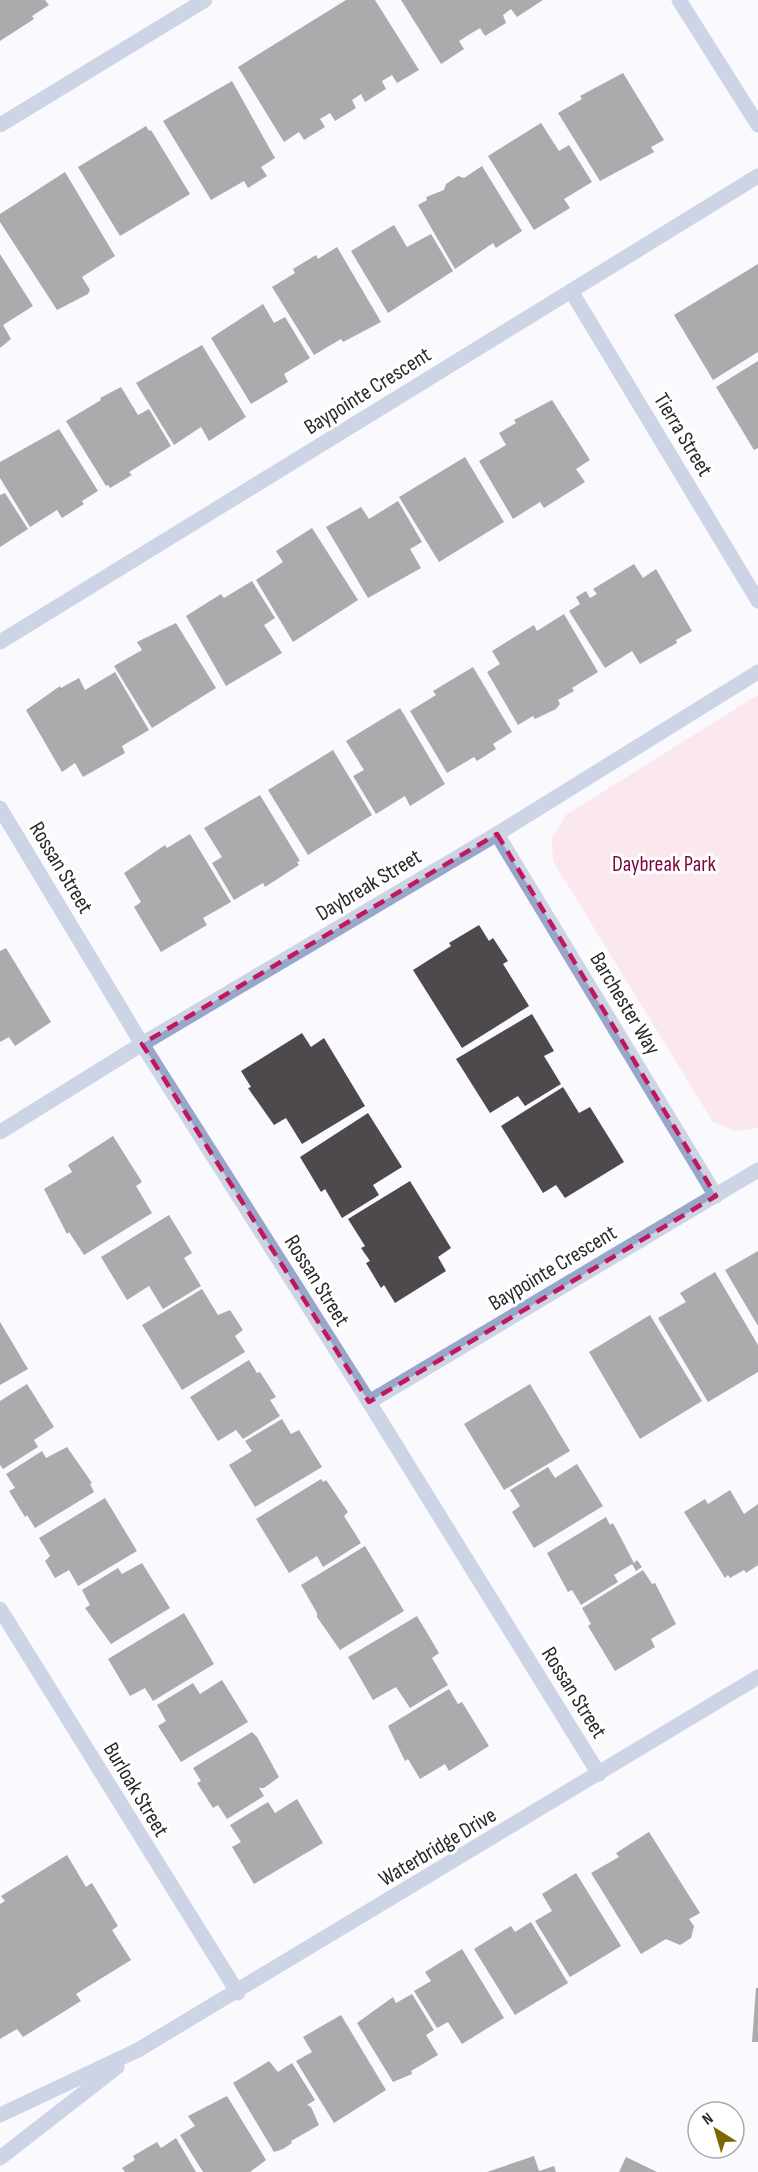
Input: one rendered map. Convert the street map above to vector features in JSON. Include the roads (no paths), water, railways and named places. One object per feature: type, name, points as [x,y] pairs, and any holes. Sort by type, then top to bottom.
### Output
[{"type":"street","points":[[0,125],[205,0]]},
{"type":"street","points":[[679,0],[758,125]]},
{"type":"street","name":"Baypointe Crescent","points":[[0,642],[758,176]]},
{"type":"street","name":"Tierra Street","points":[[571,291],[758,601]]},
{"type":"street","name":"Daybreak Street","points":[[0,1132],[142,1044],[497,834],[758,672]]},
{"type":"street","name":"Rossan Street","points":[[0,808],[142,1044],[369,1402],[599,1774]]},
{"type":"street","name":"Barchester Way","points":[[497,834],[716,1196]]},
{"type":"street","name":"Baypointe Crescent","points":[[369,1402],[758,1170]]},
{"type":"street","name":"Burloak Street","points":[[0,1609],[238,1993]]},
{"type":"street","name":"Waterbridge Drive","points":[[0,2115],[138,2050],[238,1993],[758,1677]]},
{"type":"street","name":"Waterbridge Drive","points":[[0,2158],[138,2050]]},
{"type":"park label","name":"Daybreak Park","points":[[664,863]]}]
